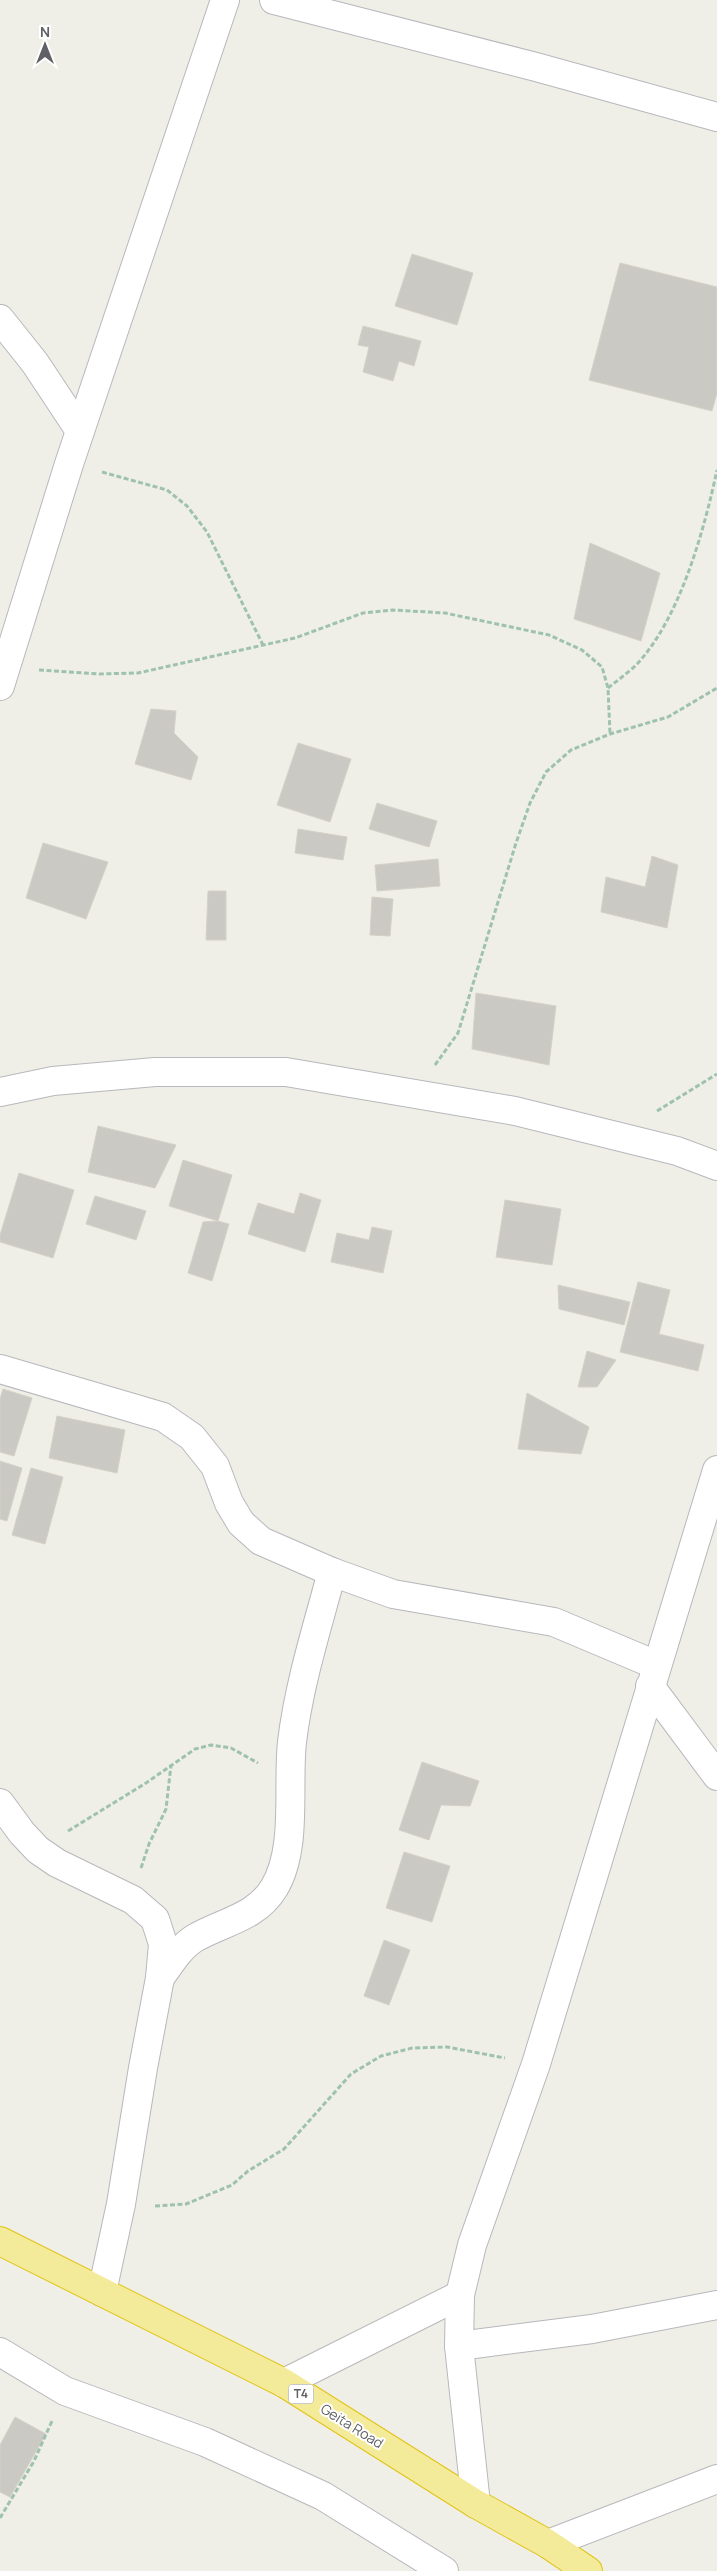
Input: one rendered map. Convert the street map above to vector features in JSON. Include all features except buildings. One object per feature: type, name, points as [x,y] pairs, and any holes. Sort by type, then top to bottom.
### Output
[{"type":"highway","name":"Geita Road","points":[[0,2241],[284,2383],[476,2504],[548,2544],[588,2571]]},
{"type":"street","points":[[2,678],[69,464],[225,0]]},
{"type":"street","points":[[274,0],[536,67],[717,116]]},
{"type":"street","points":[[0,318],[36,362],[80,431]]},
{"type":"street","points":[[0,1092],[53,1081],[155,1072],[286,1072],[515,1111],[677,1151],[717,1166]]},
{"type":"street","points":[[0,1369],[163,1417],[192,1436],[215,1466],[229,1503],[241,1523],[261,1541],[332,1572],[394,1594],[554,1622],[653,1676],[717,1776]]},
{"type":"street","points":[[476,2504],[460,2346],[460,2295],[472,2245],[536,2064],[717,1470]]},
{"type":"street","points":[[160,1978],[177,1954],[194,1939],[238,1920],[259,1906],[274,1888],[283,1864],[289,1833],[292,1742],[306,1668],[332,1572]]},
{"type":"street","points":[[0,1803],[22,1833],[38,1850],[57,1863],[133,1900],[155,1919],[163,1944],[160,1978],[122,2204],[102,2292]]},
{"type":"street","points":[[284,2383],[460,2295]]},
{"type":"street","points":[[460,2346],[592,2329],[717,2305]]},
{"type":"street","points":[[0,2352],[65,2391],[205,2442],[323,2496],[444,2571]]},
{"type":"street","points":[[548,2544],[717,2479]]},
{"type":"path","points":[[69,464],[143,481],[167,490],[187,506],[207,532],[263,645]]},
{"type":"path","points":[[608,688],[637,664],[654,642],[673,605],[698,547],[717,470]]},
{"type":"path","points":[[2,678],[60,670],[99,674],[138,673],[263,645],[319,630],[363,612],[394,610],[445,612],[549,635],[582,650],[602,667],[608,688],[610,734]]},
{"type":"path","points":[[404,1091],[435,1066],[458,1033],[516,843],[530,804],[546,772],[571,750],[610,734],[668,717],[717,688]]},
{"type":"path","points":[[613,1136],[717,1074]]},
{"type":"path","points":[[38,1850],[146,1784],[170,1765],[195,1749],[211,1746],[230,1748],[254,1760],[290,1788]]},
{"type":"path","points":[[133,1900],[149,1844],[166,1809],[170,1765]]},
{"type":"path","points":[[122,2204],[160,2206],[186,2204],[232,2185],[248,2171],[284,2149],[351,2074],[381,2056],[412,2048],[447,2047],[536,2064]]},
{"type":"path","points":[[0,2518],[34,2461],[65,2391]]}]
